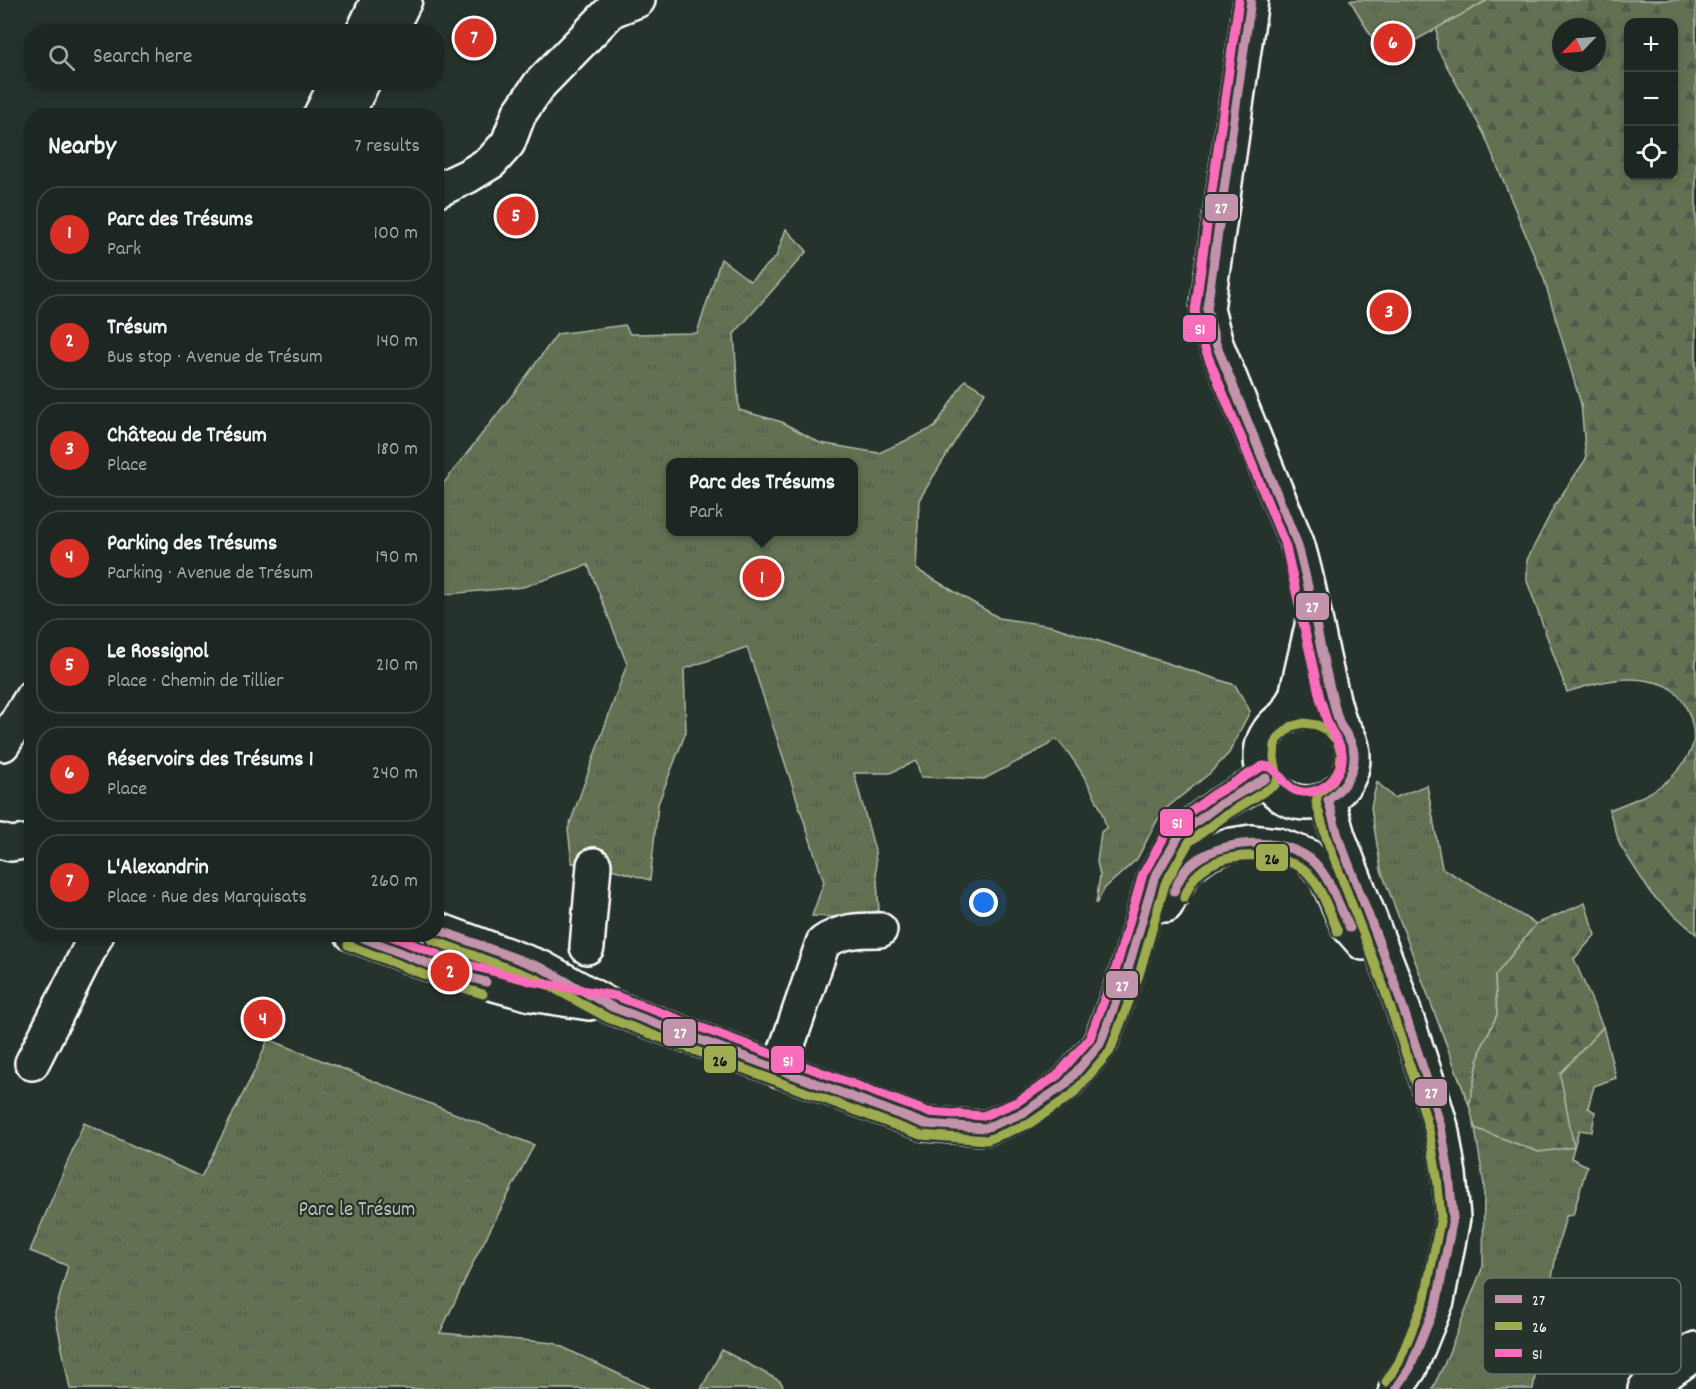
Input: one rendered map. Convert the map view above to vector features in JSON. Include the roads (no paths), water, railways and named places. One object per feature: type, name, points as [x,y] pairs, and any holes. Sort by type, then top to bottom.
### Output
[{"type":"main road","points":[[367,24],[378,0]]},
{"type":"main road","points":[[393,24],[405,0]]},
{"type":"main road","points":[[444,187],[491,162],[508,142],[519,114],[540,84],[612,10],[638,0]]},
{"type":"main road","points":[[1251,0],[1207,309],[1216,344],[1297,543],[1306,573],[1332,700],[1340,724]]},
{"type":"main road","points":[[324,108],[333,90]]},
{"type":"main road","points":[[350,108],[359,90]]},
{"type":"main road","points":[[1285,716],[1296,696],[1314,618]]},
{"type":"main road","points":[[1299,711],[1314,711],[1328,715],[1340,724],[1351,739],[1354,756],[1351,774],[1342,789],[1328,800],[1310,804],[1292,801],[1277,792],[1266,778],[1261,755],[1263,743],[1275,723],[1299,711]]},
{"type":"main road","points":[[11,744],[24,715]]},
{"type":"main road","points":[[444,932],[542,968],[612,1007],[925,1124],[985,1128],[1023,1113],[1065,1084],[1100,1044],[1127,972],[1154,879],[1180,834],[1219,804],[1266,778]]},
{"type":"main road","points":[[1328,800],[1338,836],[1394,981],[1441,1126],[1449,1174],[1453,1218],[1437,1301],[1410,1368],[1396,1389]]},
{"type":"main road","points":[[1142,922],[1162,912],[1186,868],[1206,854],[1226,846],[1251,842],[1278,845],[1308,856],[1325,875],[1348,926],[1394,981]]},
{"type":"main road","points":[[587,947],[594,865]]},
{"type":"main road","points":[[779,1070],[824,943],[833,936],[849,931],[880,930]]},
{"type":"main road","points":[[32,1062],[93,942]]},
{"type":"main road","points":[[373,942],[450,972],[531,994],[612,1007]]},
{"type":"main road","points":[[1681,1364],[1696,1349]]},
{"type":"main road","points":[[1645,1389],[1666,1374]]},
{"type":"place","name":"L'Alexandrin","points":[[474,38]]},
{"type":"place","name":"Réservoirs des Trésums 1","points":[[1393,43]]},
{"type":"place","name":"Le Rossignol","points":[[516,216]]},
{"type":"place","name":"Château de Trésum","points":[[1389,312]]},
{"type":"place","name":"Parc des Trésums","points":[[762,578]]},
{"type":"place","name":"Trésum","points":[[450,972]]},
{"type":"place","name":"Parking des Trésums","points":[[263,1019]]},
{"type":"park label","name":"Parc le Trésum","points":[[357,1211]]}]
